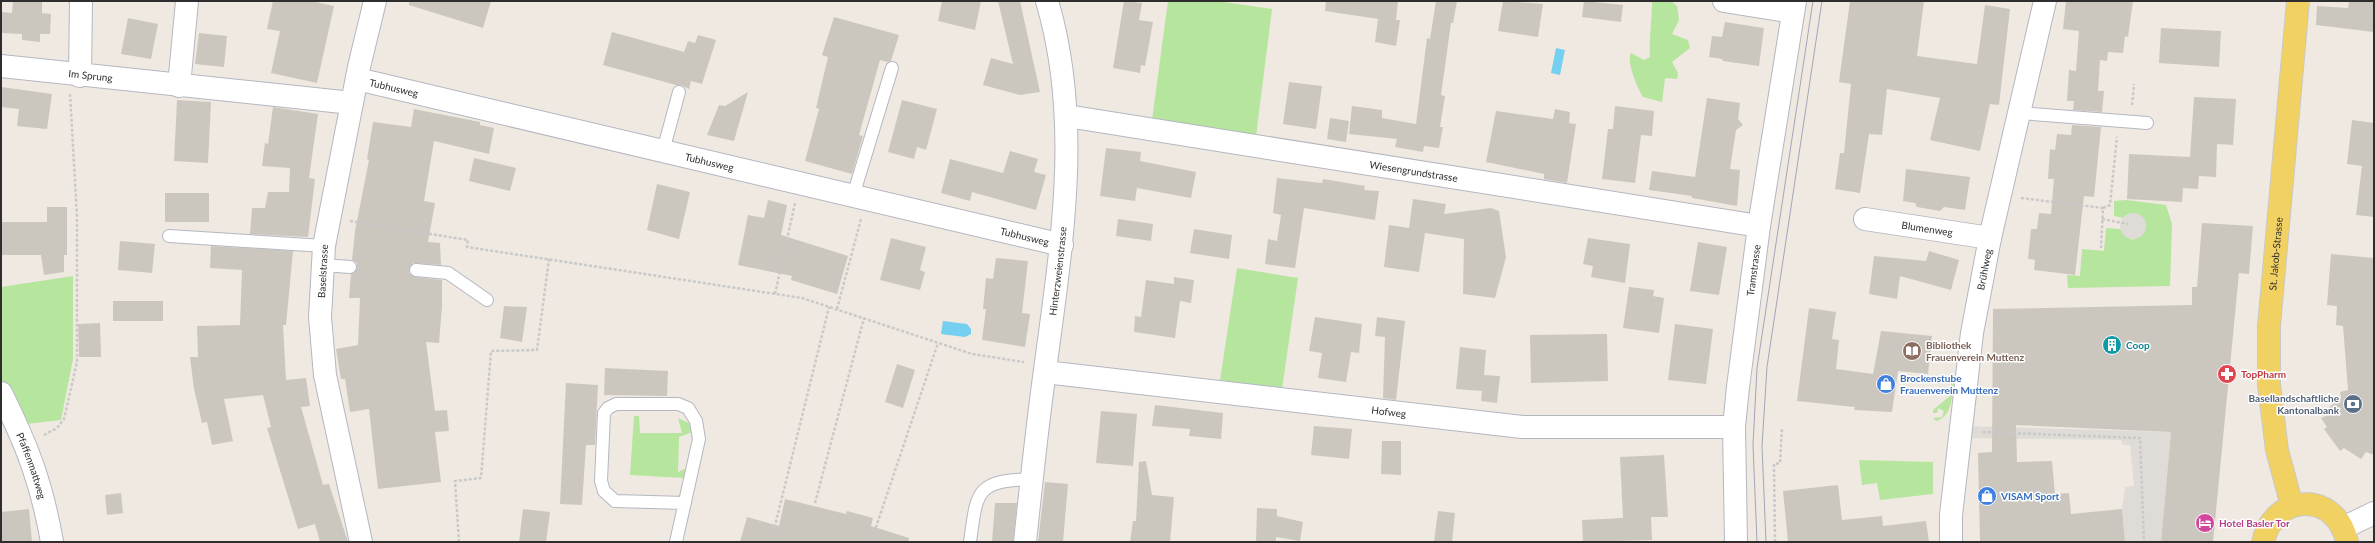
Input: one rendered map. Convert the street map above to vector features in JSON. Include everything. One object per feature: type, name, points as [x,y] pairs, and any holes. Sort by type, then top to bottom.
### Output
[{"type":"main road","name":"St. Jakob-Strasse","points":[[2292,506],[2277,450],[2269,385],[2269,326],[2298,1]]},
{"type":"main road","points":[[2263,542],[2265,531],[2272,520],[2281,511],[2292,506],[2304,504],[2327,510],[2336,518],[2345,535]]},
{"type":"street","points":[[80,76],[82,1]]},
{"type":"street","points":[[179,86],[187,1]]},
{"type":"street","name":"Baselstrasse","points":[[361,542],[325,375],[320,317],[324,256],[330,218],[357,79],[375,1]]},
{"type":"street","name":"Hinterzweienstrasse","points":[[1025,542],[1045,368],[1062,245],[1068,116],[1054,24],[1047,1]]},
{"type":"street","points":[[1724,1],[1794,6]]},
{"type":"street","name":"Brühlweg","points":[[1951,542],[1960,431],[1972,333],[1990,238],[2045,1]]},
{"type":"street","name":"Tramstrasse","points":[[1736,542],[1734,427],[1759,226],[1794,6]]},
{"type":"street","name":"Im Sprung","points":[[1,66],[80,76],[352,104]]},
{"type":"street","name":"Tubhusweg","points":[[357,79],[1062,245]]},
{"type":"street","name":"Wiesengrundstrasse","points":[[1068,116],[1759,226]]},
{"type":"street","name":"Blumenweg","points":[[1865,219],[1990,238]]},
{"type":"street","name":"Hofweg","points":[[1045,368],[1522,427],[1734,427]]},
{"type":"street","name":"Pfaffenmattweg","points":[[1,393],[25,444],[44,499],[52,542]]},
{"type":"street","points":[[2345,535],[2374,513]]},
{"type":"lane","points":[[860,197],[892,68]]},
{"type":"lane","points":[[663,151],[680,92]]},
{"type":"lane","points":[[2020,113],[2147,123]]},
{"type":"lane","points":[[169,236],[324,256],[350,267]]},
{"type":"lane","points":[[416,270],[448,273],[487,300]]},
{"type":"lane","points":[[676,542],[700,439],[696,421],[688,408],[678,404],[616,404],[608,408],[604,413],[601,473],[601,481],[604,490],[616,501],[685,503]]},
{"type":"lane","points":[[970,542],[975,502],[989,485],[1005,480],[1032,479]]},
{"type":"path","points":[[25,444],[57,428],[64,419],[77,362],[77,216],[70,92],[80,76]]},
{"type":"path","points":[[2000,196],[2103,208],[2110,205],[2125,121],[2134,84]]},
{"type":"path","points":[[775,294],[800,183]]},
{"type":"path","points":[[837,309],[860,197]]},
{"type":"path","points":[[2101,248],[2103,208]]},
{"type":"path","points":[[330,218],[468,240],[467,247],[802,298],[972,354],[1045,368]]},
{"type":"path","points":[[2102,219],[2128,224]]},
{"type":"path","points":[[459,542],[455,481],[480,478],[491,351],[537,350],[549,259]]},
{"type":"path","points":[[770,542],[829,307]]},
{"type":"path","points":[[815,502],[864,318]]},
{"type":"path","points":[[871,542],[938,343]]},
{"type":"path","points":[[1775,542],[1774,464],[1780,463],[1782,428]]},
{"type":"path","points":[[1960,431],[2140,438],[2144,542]]},
{"type":"green space","points":[[1168,1],[1217,1],[1272,9],[1256,136],[1152,120]]},
{"type":"green space","points":[[1652,1],[1671,1],[1677,6],[1679,20],[1672,34],[1688,40],[1690,48],[1672,62],[1678,73],[1677,79],[1665,78],[1662,102],[1643,97],[1631,69],[1630,63],[1631,53],[1644,60],[1650,57]]},
{"type":"green space","points":[[2126,200],[2166,205],[2172,224],[2170,286],[2068,288],[2067,275],[2080,276],[2082,249],[2104,251],[2106,228],[2120,229],[2126,237],[2134,240],[2126,215],[2123,218],[2114,216],[2114,201]]},
{"type":"green space","points":[[1237,268],[1298,278],[1282,389],[1220,380]]},
{"type":"green space","points":[[73,276],[73,359],[61,420],[17,425],[1,393],[1,287]]},
{"type":"green space","points":[[1954,377],[1949,409],[1942,418],[1936,421],[1933,418],[1942,417],[1944,411],[1938,408],[1937,413],[1933,413],[1933,410],[1950,396],[1946,391],[1952,386],[1949,381]]},
{"type":"green space","points":[[634,416],[639,416],[640,433],[682,433],[678,418],[689,423],[692,432],[679,437],[678,472],[691,466],[685,478],[630,475]]},
{"type":"green space","points":[[1859,460],[1933,462],[1933,494],[1880,500],[1877,483],[1862,485]]},
{"type":"shaded area","points":[[2133,213],[2142,217],[2146,226],[2142,235],[2133,239],[2124,235],[2120,226],[2124,217]]},
{"type":"shaded area","points":[[1966,426],[2171,432],[2161,542],[2125,542],[2122,509],[2125,487],[2134,486],[2130,445],[2123,445],[2121,440],[1965,438]]},
{"type":"water","points":[[1556,48],[1565,50],[1560,75],[1551,73]]},
{"type":"water","points":[[943,321],[967,324],[971,329],[971,334],[965,337],[941,334]]},
{"type":"building","points":[[13,1],[42,1],[42,13],[51,14],[50,34],[40,34],[40,42],[22,40],[22,34],[1,33],[1,12],[12,13]]},
{"type":"building","points":[[273,1],[311,1],[334,6],[317,83],[271,73],[280,31],[267,29]]},
{"type":"building","points":[[409,1],[491,1],[483,28],[409,5]]},
{"type":"building","points":[[942,1],[981,1],[975,30],[938,21]]},
{"type":"building","points":[[998,1],[1020,1],[1040,92],[1020,95],[983,85],[991,58],[1013,64]]},
{"type":"building","points":[[1124,1],[1142,3],[1139,20],[1153,22],[1145,66],[1141,65],[1140,73],[1113,68]]},
{"type":"building","points":[[1326,1],[1398,1],[1396,20],[1400,20],[1396,46],[1375,42],[1378,19],[1325,11]]},
{"type":"building","points":[[1436,1],[1457,1],[1453,23],[1451,23],[1441,95],[1445,96],[1440,127],[1443,127],[1439,148],[1424,146],[1423,152],[1395,147],[1397,139],[1349,134],[1352,106],[1382,110],[1382,118],[1416,124],[1427,38],[1430,39]]},
{"type":"building","points":[[1503,1],[1543,4],[1538,37],[1498,31]]},
{"type":"building","points":[[1584,1],[1623,5],[1621,22],[1582,17]]},
{"type":"building","points":[[1850,1],[1924,1],[1917,56],[1977,64],[1985,5],[2010,9],[1999,105],[1990,104],[1980,151],[1930,140],[1940,98],[1887,89],[1882,135],[1869,134],[1860,193],[1835,189],[1840,153],[1844,153],[1851,84],[1839,82]]},
{"type":"building","points":[[2066,1],[2133,1],[2128,37],[2125,36],[2123,53],[2108,52],[2107,61],[2100,60],[2098,91],[2104,91],[2102,112],[2073,110],[2074,101],[2067,101],[2069,70],[2076,71],[2079,31],[2063,29]]},
{"type":"building","points":[[2349,1],[2374,1],[2374,32],[2316,25],[2317,6],[2348,8]]},
{"type":"building","points":[[834,17],[899,35],[891,61],[888,62],[880,60],[859,135],[863,136],[852,174],[805,161],[819,109],[816,108],[828,57],[822,55]]},
{"type":"building","points":[[128,18],[158,24],[151,59],[121,54]]},
{"type":"building","points":[[1725,22],[1764,28],[1759,66],[1723,61],[1722,59],[1709,57],[1712,36],[1722,37]]},
{"type":"building","points":[[2161,28],[2221,31],[2219,67],[2159,63]]},
{"type":"building","points":[[612,32],[684,52],[688,41],[695,43],[698,35],[716,40],[702,84],[691,81],[689,89],[681,85],[676,85],[603,65]]},
{"type":"building","points":[[199,33],[227,36],[224,67],[195,64]]},
{"type":"building","points":[[1289,82],[1322,86],[1316,129],[1283,124]]},
{"type":"building","points":[[1,87],[52,94],[47,129],[17,126],[19,109],[1,107]]},
{"type":"building","points":[[748,92],[734,141],[707,135],[719,105],[725,106]]},
{"type":"building","points":[[2194,97],[2236,99],[2233,145],[2217,144],[2216,177],[2199,176],[2198,189],[2183,188],[2182,202],[2127,199],[2129,154],[2190,157]]},
{"type":"building","points":[[1707,98],[1740,103],[1738,119],[1743,125],[1736,130],[1730,169],[1740,170],[1737,206],[1692,198],[1692,196],[1649,190],[1652,171],[1695,177]]},
{"type":"building","points":[[177,100],[211,102],[208,163],[174,161]]},
{"type":"building","points":[[902,100],[937,109],[926,150],[917,147],[914,159],[888,152]]},
{"type":"building","points":[[1615,106],[1654,111],[1652,136],[1641,135],[1635,183],[1602,179],[1608,129],[1613,129]]},
{"type":"building","points":[[273,107],[318,114],[309,178],[315,179],[308,237],[250,234],[252,208],[265,208],[268,192],[289,192],[290,168],[262,166],[265,143],[268,144]]},
{"type":"building","points":[[414,109],[480,122],[480,125],[494,128],[489,154],[434,141],[424,201],[435,203],[428,242],[440,243],[441,265],[413,263],[409,269],[409,273],[415,277],[442,280],[442,307],[439,343],[426,342],[435,411],[447,410],[449,431],[435,432],[441,482],[378,489],[369,409],[350,412],[345,379],[341,379],[336,349],[358,345],[360,298],[349,298],[351,274],[357,268],[357,263],[352,260],[355,231],[369,160],[367,159],[373,122],[411,127]]},
{"type":"building","points":[[1555,109],[1570,112],[1569,123],[1576,124],[1567,183],[1544,179],[1544,174],[1486,162],[1496,111],[1553,119]]},
{"type":"building","points":[[1330,118],[1349,121],[1346,142],[1327,139]]},
{"type":"building","points":[[2352,120],[2374,123],[2374,217],[2356,215],[2362,166],[2347,164]]},
{"type":"building","points":[[2072,125],[2101,127],[2094,197],[2084,196],[2075,275],[2034,270],[2035,260],[2028,259],[2031,229],[2037,229],[2039,213],[2051,214],[2054,179],[2048,179],[2050,149],[2055,150],[2057,134],[2071,135]]},
{"type":"building","points":[[1106,148],[1141,152],[1140,161],[1196,172],[1191,198],[1137,188],[1135,201],[1100,196]]},
{"type":"building","points":[[1010,151],[1038,159],[1034,172],[1046,175],[1036,210],[972,192],[970,201],[941,193],[950,159],[1003,173]]},
{"type":"building","points":[[474,158],[516,168],[510,191],[469,181]]},
{"type":"building","points":[[1906,169],[1970,177],[1965,210],[1944,207],[1940,211],[1917,207],[1915,203],[1903,201]]},
{"type":"building","points":[[1277,178],[1322,183],[1323,179],[1365,186],[1364,190],[1379,191],[1375,220],[1304,208],[1295,268],[1265,264],[1268,239],[1277,241],[1281,215],[1273,213]]},
{"type":"building","points":[[657,184],[690,192],[679,239],[647,230]]},
{"type":"building","points":[[165,193],[209,193],[209,222],[165,222]]},
{"type":"building","points":[[1413,199],[1446,204],[1444,214],[1491,208],[1499,211],[1506,257],[1495,298],[1463,294],[1464,239],[1425,233],[1419,272],[1384,267],[1389,225],[1409,228]]},
{"type":"building","points":[[768,200],[787,205],[781,235],[848,256],[837,294],[791,280],[792,276],[738,265],[748,215],[764,218]]},
{"type":"building","points":[[47,207],[67,207],[67,255],[64,255],[64,272],[44,275],[41,255],[1,255],[1,222],[47,222]]},
{"type":"building","points":[[1118,219],[1153,224],[1151,241],[1116,236]]},
{"type":"building","points":[[2202,223],[2253,226],[2249,274],[2239,273],[2213,542],[2161,542],[2171,432],[2016,425],[2017,462],[2052,461],[2055,494],[2069,493],[2071,514],[2122,509],[2125,542],[1980,542],[1978,453],[1992,452],[1993,309],[2192,305],[2192,287],[2197,287]]},
{"type":"building","points":[[1194,229],[1232,235],[1229,259],[1190,253]]},
{"type":"building","points":[[891,238],[926,247],[920,270],[925,272],[920,290],[880,280]]},
{"type":"building","points":[[1588,238],[1630,244],[1625,283],[1591,277],[1593,266],[1583,264]]},
{"type":"building","points":[[120,241],[155,244],[152,273],[118,270]]},
{"type":"building","points":[[1698,242],[1727,247],[1719,295],[1690,291]]},
{"type":"building","points":[[211,246],[293,251],[286,325],[283,325],[286,380],[306,378],[310,406],[301,407],[323,485],[329,484],[348,542],[320,542],[315,524],[298,529],[267,428],[271,427],[263,395],[224,399],[233,441],[212,445],[207,422],[202,423],[194,389],[190,357],[198,357],[197,326],[240,325],[242,270],[210,268]]},
{"type":"building","points":[[1929,251],[1959,260],[1951,290],[1900,276],[1897,299],[1869,294],[1874,256],[1926,261]]},
{"type":"building","points":[[2331,254],[2374,258],[2374,455],[2366,452],[2361,459],[2344,448],[2340,451],[2324,429],[2327,427],[2321,418],[2326,416],[2324,411],[2341,398],[2340,392],[2348,390],[2343,326],[2336,325],[2337,306],[2327,305]]},
{"type":"building","points":[[996,258],[1028,261],[1022,313],[1030,314],[1025,347],[982,340],[986,309],[983,309],[986,278],[993,279]]},
{"type":"building","points":[[1174,277],[1194,280],[1191,303],[1180,301],[1175,338],[1134,332],[1135,316],[1141,317],[1146,280],[1174,284]]},
{"type":"building","points":[[1629,287],[1654,290],[1653,296],[1664,298],[1659,333],[1623,328]]},
{"type":"building","points":[[113,301],[163,301],[163,321],[113,321]]},
{"type":"building","points":[[504,306],[527,307],[522,342],[500,338]]},
{"type":"building","points":[[1809,308],[1836,312],[1832,339],[1839,340],[1836,369],[1873,374],[1881,331],[1932,336],[1928,374],[1898,371],[1892,412],[1854,410],[1855,407],[1797,401]]},
{"type":"building","points":[[1315,317],[1362,324],[1359,353],[1351,352],[1346,382],[1318,378],[1322,353],[1309,351]]},
{"type":"building","points":[[1377,317],[1405,321],[1396,400],[1383,398],[1385,337],[1375,336]]},
{"type":"building","points":[[100,323],[101,357],[79,357],[78,324]]},
{"type":"building","points":[[1675,324],[1713,329],[1706,384],[1668,380]]},
{"type":"building","points":[[1607,334],[1608,381],[1531,383],[1530,335]]},
{"type":"building","points":[[1460,347],[1486,350],[1484,375],[1500,376],[1497,403],[1481,401],[1482,391],[1456,389]]},
{"type":"building","points":[[897,364],[915,370],[903,408],[885,402]]},
{"type":"building","points":[[605,368],[668,371],[667,396],[604,395]]},
{"type":"building","points":[[566,383],[598,385],[595,445],[586,445],[582,505],[560,504]]},
{"type":"building","points":[[1155,405],[1223,413],[1221,439],[1189,436],[1190,429],[1152,426]]},
{"type":"building","points":[[1101,411],[1137,414],[1133,466],[1096,463]]},
{"type":"building","points":[[1314,426],[1352,429],[1349,459],[1311,455]]},
{"type":"building","points":[[1382,441],[1401,441],[1401,475],[1381,474]]},
{"type":"building","points":[[1664,455],[1668,517],[1651,517],[1652,540],[1583,542],[1582,520],[1623,518],[1620,457]]},
{"type":"building","points":[[1146,461],[1152,495],[1174,497],[1170,542],[1130,542],[1133,521],[1136,521],[1139,462]]},
{"type":"building","points":[[1045,482],[1068,484],[1063,542],[1038,542]]},
{"type":"building","points":[[1838,485],[1842,520],[1882,516],[1883,526],[1926,521],[1929,542],[1788,542],[1783,491]]},
{"type":"building","points":[[121,493],[123,513],[107,515],[105,495]]},
{"type":"building","points":[[785,499],[846,514],[847,511],[873,518],[871,526],[909,538],[908,542],[740,542],[747,517],[779,526]]},
{"type":"building","points":[[995,503],[1017,503],[1013,542],[992,542]]},
{"type":"building","points":[[1257,508],[1277,509],[1277,516],[1303,522],[1300,541],[1276,537],[1276,542],[1256,542]]},
{"type":"building","points":[[29,509],[32,542],[1,542],[1,512]]},
{"type":"building","points":[[523,509],[550,512],[546,542],[519,542]]},
{"type":"building","points":[[1438,511],[1455,513],[1452,542],[1434,542]]},
{"type":"tram line","points":[[1757,542],[1753,445],[1757,368],[1813,1]]},
{"type":"tram line","points":[[1766,542],[1762,446],[1767,367],[1822,1]]},
{"type":"place","name":"Coop","points":[[2112,345]]},
{"type":"place","name":"Bibliothek Frauenverein Muttenz","points":[[1912,351]]},
{"type":"place","name":"TopPharm","points":[[2227,374]]},
{"type":"place","name":"Brockenstube Frauenverein Muttenz","points":[[1886,384]]},
{"type":"place","name":"Basellandschaftliche Kantonalbank","points":[[2353,404]]},
{"type":"place","name":"VISAM Sport","points":[[1987,496]]},
{"type":"place","name":"Hotel Basler Tor","points":[[2205,523]]}]
